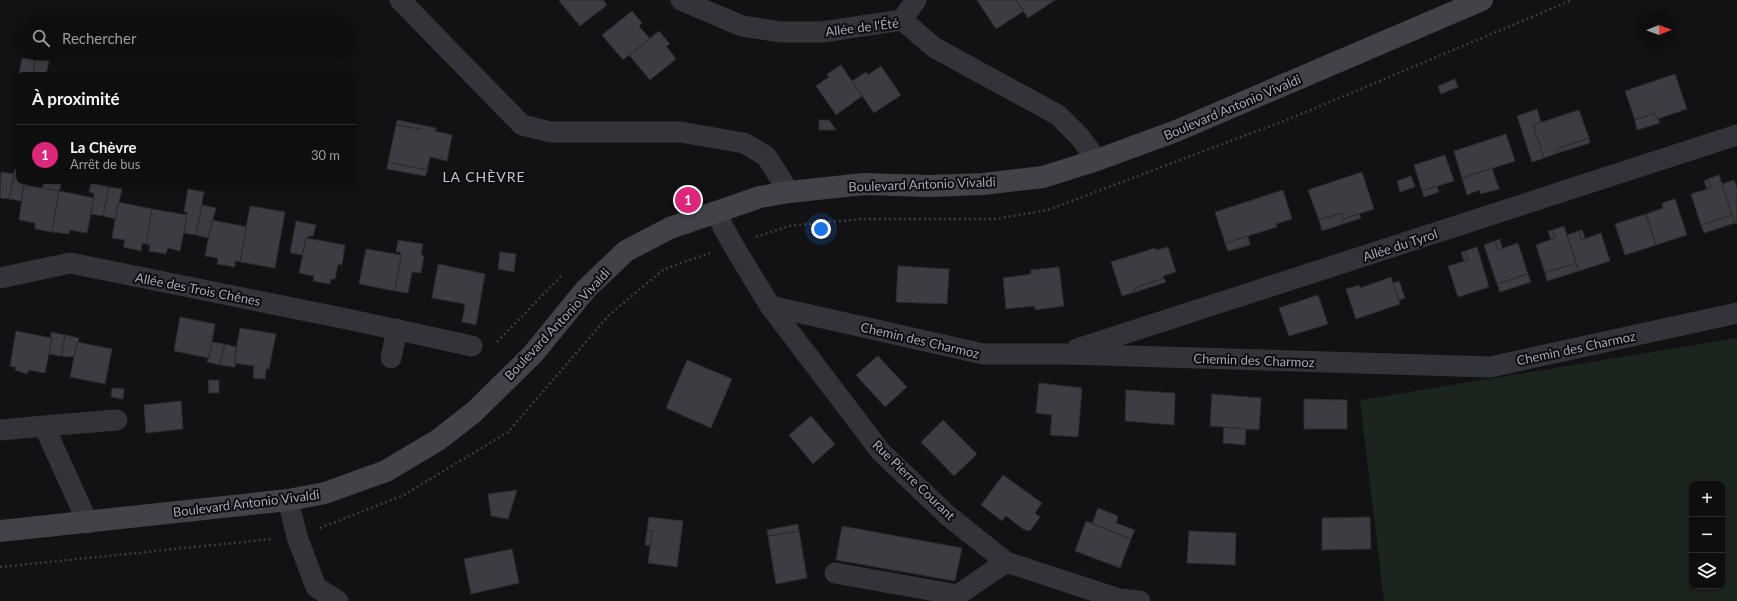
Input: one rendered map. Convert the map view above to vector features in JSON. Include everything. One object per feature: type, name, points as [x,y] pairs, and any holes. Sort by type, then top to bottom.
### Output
[{"type":"street","points":[[400,0],[522,124],[551,132],[680,132],[744,143],[766,156],[789,192]]},
{"type":"street","name":"Allée de l'Été","points":[[681,0],[742,26],[781,32],[822,32],[902,20],[935,48],[1058,115],[1079,136],[1097,160]]},
{"type":"street","points":[[902,20],[916,0]]},
{"type":"street","name":"Boulevard Antonio Vivaldi","points":[[0,531],[88,523],[288,500],[325,493],[386,472],[438,440],[474,412],[533,354],[586,290],[626,251],[670,228],[760,197],[789,192],[864,184],[929,186],[983,184],[1043,177],[1097,160],[1176,131],[1482,0]]},
{"type":"street","name":"Allée du Tyrol","points":[[1064,354],[1737,135]]},
{"type":"street","name":"Rue Pierre Courant","points":[[715,212],[770,306],[881,452],[946,514],[1006,562],[1119,599],[1140,601]]},
{"type":"street","name":"Allée des Trois Chênes","points":[[0,278],[70,263],[472,346]]},
{"type":"street","name":"Chemin des Charmoz","points":[[770,306],[983,354],[1064,354],[1490,367],[1737,313]]},
{"type":"street","points":[[391,358],[397,330]]},
{"type":"street","points":[[0,430],[117,420]]},
{"type":"street","points":[[44,426],[88,523]]},
{"type":"street","points":[[288,500],[297,537],[316,587],[338,601]]},
{"type":"street","points":[[835,574],[958,595],[1006,562]]},
{"type":"path","points":[[472,346],[492,346],[566,272],[586,290]]},
{"type":"shaded area","points":[[1737,338],[1737,601],[1384,601],[1360,400]]},
{"type":"building","points":[[603,0],[607,5],[580,26],[559,1]]},
{"type":"building","points":[[977,0],[1016,0],[1024,11],[996,29]]},
{"type":"building","points":[[1016,0],[1055,0],[1028,18]]},
{"type":"building","points":[[632,11],[642,23],[639,26],[650,39],[623,60],[602,35]]},
{"type":"building","points":[[659,31],[670,44],[666,46],[676,59],[650,80],[629,55]]},
{"type":"building","points":[[22,60],[35,60],[33,72],[19,72]]},
{"type":"building","points":[[35,60],[49,61],[47,72],[33,72]]},
{"type":"building","points":[[841,65],[862,96],[836,115],[816,86],[829,77],[827,74]]},
{"type":"building","points":[[881,66],[901,95],[874,113],[852,81],[866,72],[868,75]]},
{"type":"building","points":[[1675,74],[1687,109],[1657,119],[1655,113],[1635,120],[1625,91]]},
{"type":"building","points":[[1455,79],[1458,87],[1441,94],[1438,86]]},
{"type":"building","points":[[1537,109],[1541,122],[1533,125],[1544,158],[1532,162],[1517,116]]},
{"type":"building","points":[[1579,110],[1589,138],[1557,149],[1558,153],[1544,158],[1533,125]]},
{"type":"building","points":[[1655,113],[1660,123],[1637,130],[1635,120]]},
{"type":"building","points":[[397,120],[421,125],[420,129],[396,125]]},
{"type":"building","points":[[819,120],[829,120],[836,130],[819,130]]},
{"type":"building","points":[[396,125],[420,129],[421,125],[436,128],[435,131],[452,135],[447,161],[430,157],[427,170],[388,162]]},
{"type":"building","points":[[1506,134],[1515,161],[1462,178],[1454,151]]},
{"type":"building","points":[[1589,138],[1590,143],[1558,153],[1557,149]]},
{"type":"building","points":[[1445,155],[1454,181],[1422,191],[1414,165]]},
{"type":"building","points":[[388,162],[428,170],[425,176],[387,169]]},
{"type":"building","points":[[1492,168],[1499,189],[1481,194],[1479,190],[1467,195],[1462,178]]},
{"type":"building","points":[[15,169],[16,184],[26,184],[26,186],[24,185],[21,201],[9,199]]},
{"type":"building","points":[[1,172],[15,174],[9,199],[0,198]]},
{"type":"building","points":[[1362,172],[1374,209],[1343,219],[1342,213],[1319,220],[1308,190]]},
{"type":"building","points":[[1719,175],[1732,215],[1701,225],[1691,194],[1711,188],[1708,179]]},
{"type":"building","points":[[1411,176],[1415,187],[1400,192],[1397,181]]},
{"type":"building","points":[[1708,179],[1711,188],[1707,189],[1704,181]]},
{"type":"building","points":[[1734,180],[1737,188],[1737,223],[1735,224],[1722,184]]},
{"type":"building","points":[[43,184],[61,184],[59,191],[42,188]]},
{"type":"building","points":[[91,184],[109,187],[103,216],[90,214],[94,193],[89,192]]},
{"type":"building","points":[[24,185],[59,191],[52,232],[35,229],[35,223],[19,220]]},
{"type":"building","points":[[1437,186],[1439,192],[1424,197],[1422,191]]},
{"type":"building","points":[[109,187],[122,189],[115,219],[103,216]]},
{"type":"building","points":[[188,189],[204,192],[196,235],[184,233],[187,212],[184,212]]},
{"type":"building","points":[[1283,190],[1292,219],[1276,224],[1277,227],[1225,243],[1215,212]]},
{"type":"building","points":[[59,191],[94,198],[87,233],[70,230],[69,234],[52,232]]},
{"type":"building","points":[[1675,199],[1687,235],[1656,245],[1646,214],[1663,208],[1662,203]]},
{"type":"building","points":[[118,202],[152,209],[146,244],[142,243],[141,251],[123,247],[125,240],[112,238]]},
{"type":"building","points":[[202,205],[216,208],[208,238],[196,235]]},
{"type":"building","points":[[250,206],[285,212],[275,268],[240,262]]},
{"type":"building","points":[[152,209],[187,215],[180,251],[168,248],[166,254],[149,251],[150,245],[146,244]]},
{"type":"building","points":[[1342,213],[1343,219],[1359,214],[1361,218],[1322,231],[1319,220]]},
{"type":"building","points":[[1646,214],[1656,245],[1625,255],[1615,224]]},
{"type":"building","points":[[1732,215],[1735,223],[1704,233],[1701,225]]},
{"type":"building","points":[[212,220],[247,227],[240,262],[235,261],[235,267],[217,264],[218,258],[205,256]]},
{"type":"building","points":[[296,221],[316,225],[313,236],[308,236],[308,238],[306,238],[302,255],[290,253]]},
{"type":"building","points":[[1564,226],[1576,263],[1545,273],[1536,245],[1555,238],[1552,230]]},
{"type":"building","points":[[1552,230],[1555,238],[1551,240],[1548,231]]},
{"type":"building","points":[[1582,230],[1585,238],[1581,240],[1579,231]]},
{"type":"building","points":[[1579,231],[1581,240],[1601,233],[1610,261],[1579,271],[1567,235]]},
{"type":"building","points":[[1248,236],[1250,245],[1228,251],[1225,243]]},
{"type":"building","points":[[306,238],[345,245],[342,265],[338,264],[335,279],[331,279],[330,284],[313,281],[314,276],[299,273]]},
{"type":"building","points":[[1500,239],[1502,248],[1498,250],[1495,241]]},
{"type":"building","points":[[398,240],[423,244],[421,255],[424,256],[421,273],[412,272],[408,293],[395,291],[401,255],[400,252],[396,252]]},
{"type":"building","points":[[1495,241],[1498,250],[1518,243],[1528,274],[1497,284],[1484,245]]},
{"type":"building","points":[[1168,247],[1176,272],[1163,276],[1164,278],[1134,288],[1136,292],[1122,296],[1111,262],[1155,248],[1156,250]]},
{"type":"building","points":[[1477,247],[1489,287],[1458,297],[1448,266],[1468,260],[1465,251]]},
{"type":"building","points":[[366,249],[401,255],[395,291],[359,284]]},
{"type":"building","points":[[1465,251],[1468,260],[1464,261],[1461,252]]},
{"type":"building","points":[[500,252],[516,254],[514,272],[498,269]]},
{"type":"building","points":[[1576,263],[1579,271],[1547,281],[1545,273]]},
{"type":"building","points":[[438,264],[485,274],[476,325],[462,322],[465,304],[432,298]]},
{"type":"building","points":[[898,266],[949,269],[947,304],[896,302]]},
{"type":"building","points":[[1059,267],[1064,306],[1035,310],[1035,306],[1006,309],[1003,278],[1031,274],[1031,270]]},
{"type":"building","points":[[1528,274],[1531,282],[1500,292],[1497,284]]},
{"type":"building","points":[[1391,277],[1400,304],[1356,319],[1346,289],[1359,285],[1360,288]]},
{"type":"building","points":[[1164,278],[1166,282],[1136,292],[1134,288]]},
{"type":"building","points":[[1399,281],[1405,298],[1399,300],[1393,283]]},
{"type":"building","points":[[1318,295],[1328,324],[1289,336],[1279,308]]},
{"type":"building","points":[[180,317],[215,324],[209,358],[174,351]]},
{"type":"building","points":[[240,328],[276,334],[269,369],[266,369],[265,379],[253,378],[254,366],[234,363]]},
{"type":"building","points":[[16,331],[52,338],[45,373],[29,370],[27,374],[15,370],[16,367],[10,366]]},
{"type":"building","points":[[51,332],[65,335],[61,356],[49,354],[52,338]]},
{"type":"building","points":[[65,335],[79,338],[74,357],[61,356]]},
{"type":"building","points":[[77,342],[112,349],[105,384],[70,377]]},
{"type":"building","points":[[212,342],[225,344],[220,365],[207,362]]},
{"type":"building","points":[[225,344],[236,347],[235,367],[220,365]]},
{"type":"building","points":[[878,356],[907,387],[885,407],[856,375]]},
{"type":"building","points":[[687,360],[732,379],[711,428],[666,408]]},
{"type":"building","points":[[208,380],[219,380],[219,393],[209,393]]},
{"type":"building","points":[[1039,383],[1082,388],[1078,437],[1050,435],[1052,415],[1036,413]]},
{"type":"building","points":[[112,388],[124,389],[123,399],[111,397]]},
{"type":"building","points":[[1126,390],[1175,393],[1174,425],[1125,421]]},
{"type":"building","points":[[1212,394],[1261,398],[1259,430],[1210,426]]},
{"type":"building","points":[[1304,399],[1347,400],[1347,429],[1304,429]]},
{"type":"building","points":[[181,401],[183,429],[146,433],[144,405]]},
{"type":"building","points":[[811,416],[835,444],[813,464],[789,435]]},
{"type":"building","points":[[943,420],[977,454],[954,476],[921,442]]},
{"type":"building","points":[[1224,427],[1246,429],[1245,445],[1223,443]]},
{"type":"building","points":[[1003,475],[1042,503],[1035,513],[1040,517],[1030,531],[1023,529],[1006,516],[1002,521],[981,505]]},
{"type":"building","points":[[517,490],[508,519],[491,516],[488,494]]},
{"type":"building","points":[[1098,508],[1118,516],[1116,523],[1135,530],[1131,539],[1092,524]]},
{"type":"building","points":[[649,517],[683,521],[677,567],[648,563],[652,531],[647,530]]},
{"type":"building","points":[[1370,517],[1371,549],[1322,550],[1322,518]]},
{"type":"building","points":[[1086,521],[1131,539],[1120,568],[1075,551]]},
{"type":"building","points":[[798,524],[799,531],[768,536],[767,530]]},
{"type":"building","points":[[842,526],[962,548],[955,581],[836,560]]},
{"type":"building","points":[[647,530],[652,531],[650,546],[645,545]]},
{"type":"building","points":[[799,531],[807,578],[776,584],[768,536]]},
{"type":"building","points":[[1189,531],[1236,533],[1235,565],[1187,563]]},
{"type":"building","points":[[512,549],[519,583],[471,594],[464,559]]},
{"type":"place","name":"La Chèvre","points":[[688,200]]},
{"type":"district","name":"LA CHÈVRE","points":[[484,176]]}]
